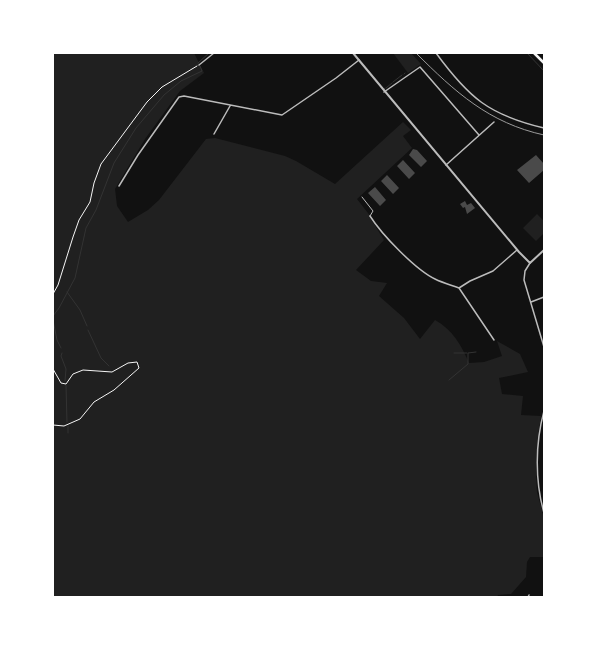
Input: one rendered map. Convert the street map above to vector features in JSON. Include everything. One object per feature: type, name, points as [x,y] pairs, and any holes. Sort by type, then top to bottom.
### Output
[{"type":"main road","points":[[535,54],[544,64]]},
{"type":"street","points":[[199,65],[214,53]]},
{"type":"street","points":[[353,53],[517,250],[530,263]]},
{"type":"street","points":[[436,53],[459,84],[489,108],[517,121],[544,128]]},
{"type":"street","points":[[119,186],[138,155],[179,98],[184,96],[282,115],[286,114],[359,60]]},
{"type":"street","points":[[384,92],[420,67],[479,136]]},
{"type":"street","points":[[214,134],[230,105]]},
{"type":"street","points":[[446,165],[494,122]]},
{"type":"street","points":[[370,216],[385,237],[422,269],[434,278],[459,288],[494,340]]},
{"type":"street","points":[[459,288],[470,281],[493,272],[517,250]]},
{"type":"street","points":[[544,250],[530,263],[524,275],[525,285],[544,347]]},
{"type":"street","points":[[531,302],[544,297]]},
{"type":"street","points":[[544,411],[539,434],[537,469],[539,493],[544,513]]},
{"type":"lane","points":[[362,197],[373,211],[370,216]]},
{"type":"path","points":[[53,294],[58,285],[79,220],[90,202],[94,183],[101,164],[162,86],[199,65]]},
{"type":"path","points":[[53,369],[61,383],[66,384],[73,374],[83,370],[112,372],[128,363],[137,362],[139,368],[114,390],[94,402],[80,419],[64,426],[53,426]]},
{"type":"shaded area","points":[[53,53],[194,53],[204,73],[180,91],[145,139],[115,189],[117,206],[128,222],[148,210],[159,200],[206,139],[215,138],[285,156],[335,184],[403,122],[411,130],[403,136],[412,148],[357,199],[371,217],[369,216],[384,240],[356,270],[371,281],[387,283],[379,296],[404,318],[420,339],[435,320],[456,338],[469,363],[484,362],[502,356],[497,341],[520,354],[528,372],[499,378],[502,394],[523,396],[521,415],[541,416],[538,436],[536,472],[537,492],[544,518],[544,557],[530,557],[527,562],[526,577],[511,594],[498,595],[497,597],[53,597]]},
{"type":"shaded area","points":[[393,53],[411,53],[421,64],[408,73]]},
{"type":"shaded area","points":[[537,214],[544,221],[544,233],[536,241],[523,228]]},
{"type":"building","points":[[413,149],[417,150],[427,161],[421,167],[409,155]]},
{"type":"building","points":[[536,155],[544,164],[544,170],[529,183],[517,170]]},
{"type":"building","points":[[403,160],[415,173],[409,179],[397,166]]},
{"type":"building","points":[[387,175],[399,188],[393,194],[381,181]]},
{"type":"building","points":[[375,187],[386,200],[380,206],[368,193]]},
{"type":"building","points":[[465,201],[467,205],[471,203],[475,208],[467,214],[465,207],[463,208],[460,204]]},
{"type":"waterway","points":[[198,63],[209,53]]},
{"type":"waterway","points":[[527,53],[544,71]]},
{"type":"waterway","points":[[53,316],[75,278],[86,228],[96,210],[114,163],[136,128],[164,95],[181,81],[202,71],[200,66]]},
{"type":"waterway","points":[[393,82],[402,75]]},
{"type":"waterway","points":[[386,88],[392,83]]},
{"type":"waterway","points":[[67,292],[80,310],[87,326]]},
{"type":"waterway","points":[[53,320],[57,340],[61,348]]},
{"type":"waterway","points":[[88,330],[101,358],[109,366]]},
{"type":"waterway","points":[[449,380],[468,364],[468,353],[476,352]]},
{"type":"waterway","points":[[62,353],[61,356],[66,369],[65,381]]},
{"type":"waterway","points":[[454,353],[467,353]]},
{"type":"waterway","points":[[66,385],[67,422]]},
{"type":"waterway","points":[[68,426],[68,433]]},
{"type":"railway","points":[[416,53],[445,81],[474,104],[506,123],[524,130],[544,135]]}]
